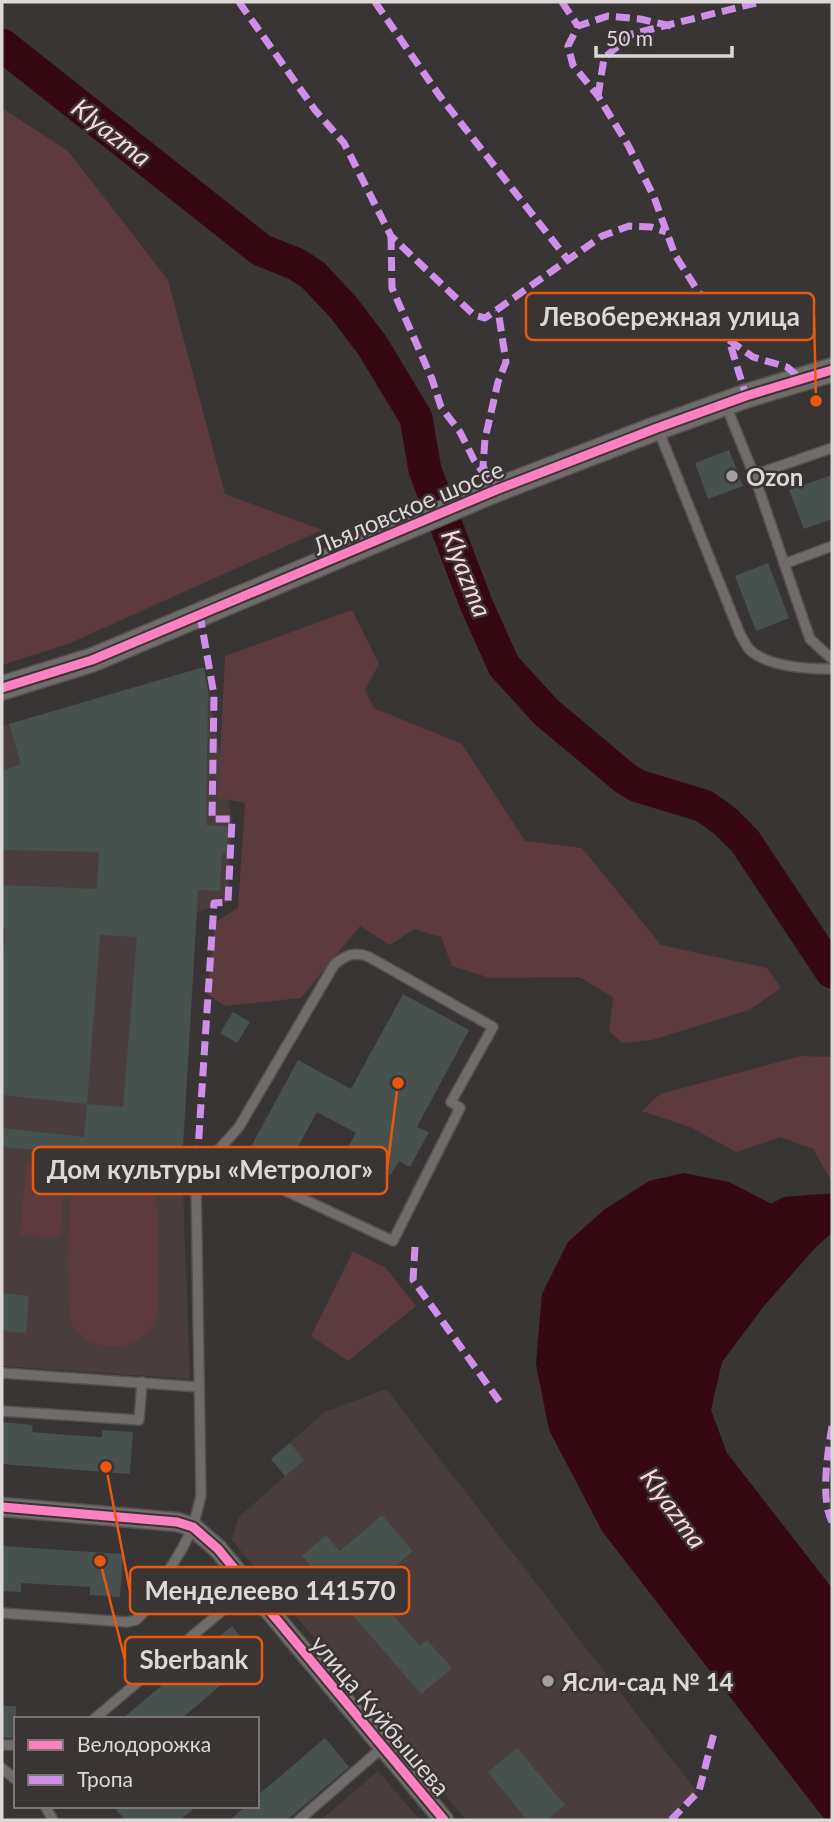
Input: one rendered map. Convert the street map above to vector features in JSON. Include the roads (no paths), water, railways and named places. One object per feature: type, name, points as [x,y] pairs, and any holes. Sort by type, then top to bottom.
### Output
[{"type":"street","name":"Льяловское шоссе","points":[[2,688],[92,660],[496,490],[657,428],[725,403],[832,370]]},
{"type":"street","name":"улица Куйбышева","points":[[2,1507],[177,1522],[192,1527],[218,1549],[444,1820]]},
{"type":"lane","points":[[725,403],[754,475],[810,639],[832,659]]},
{"type":"lane","points":[[657,428],[740,634],[751,650],[770,660],[800,668],[832,668]]},
{"type":"lane","points":[[754,475],[832,449]]},
{"type":"lane","points":[[784,564],[832,546]]},
{"type":"lane","points":[[2,1614],[127,1622],[136,1620],[192,1527],[201,1496],[196,1181],[206,1164],[239,1126],[334,965],[341,958],[360,953],[493,1027],[451,1102],[460,1108],[393,1241],[286,1191],[228,1159],[215,1158],[206,1164]]},
{"type":"lane","points":[[2,1373],[199,1387]]},
{"type":"lane","points":[[2,1411],[139,1420],[142,1382]]},
{"type":"lane","points":[[96,1717],[249,1588]]},
{"type":"lane","points":[[299,1820],[383,1747]]},
{"type":"water","points":[[684,1173],[729,1182],[789,1213],[832,1210],[832,1233],[815,1248],[764,1306],[722,1362],[711,1410],[727,1453],[832,1588],[832,1820],[825,1820],[602,1531],[549,1430],[536,1364],[542,1294],[568,1242],[605,1209],[649,1181]]},
{"type":"waterway","name":"Klyazma","points":[[2,45],[261,250],[296,264],[313,275],[343,307],[372,345],[416,418],[425,470],[477,606],[504,666],[546,712],[626,779],[638,786],[704,806],[725,821],[745,841],[832,972]]},
{"type":"waterway","name":"Klyazma","points":[[749,1233],[789,1213],[832,1210]]},
{"type":"place","name":"Левобережная улица","points":[[816,401]]},
{"type":"place","name":"Ozon","points":[[732,476]]},
{"type":"place","name":"Дом культуры «Метролог»","points":[[398,1083]]},
{"type":"place","name":"Менделеево 141570","points":[[106,1467]]},
{"type":"place","name":"Sberbank","points":[[100,1561]]},
{"type":"place","name":"Ясли-сад № 14","points":[[548,1681]]}]
